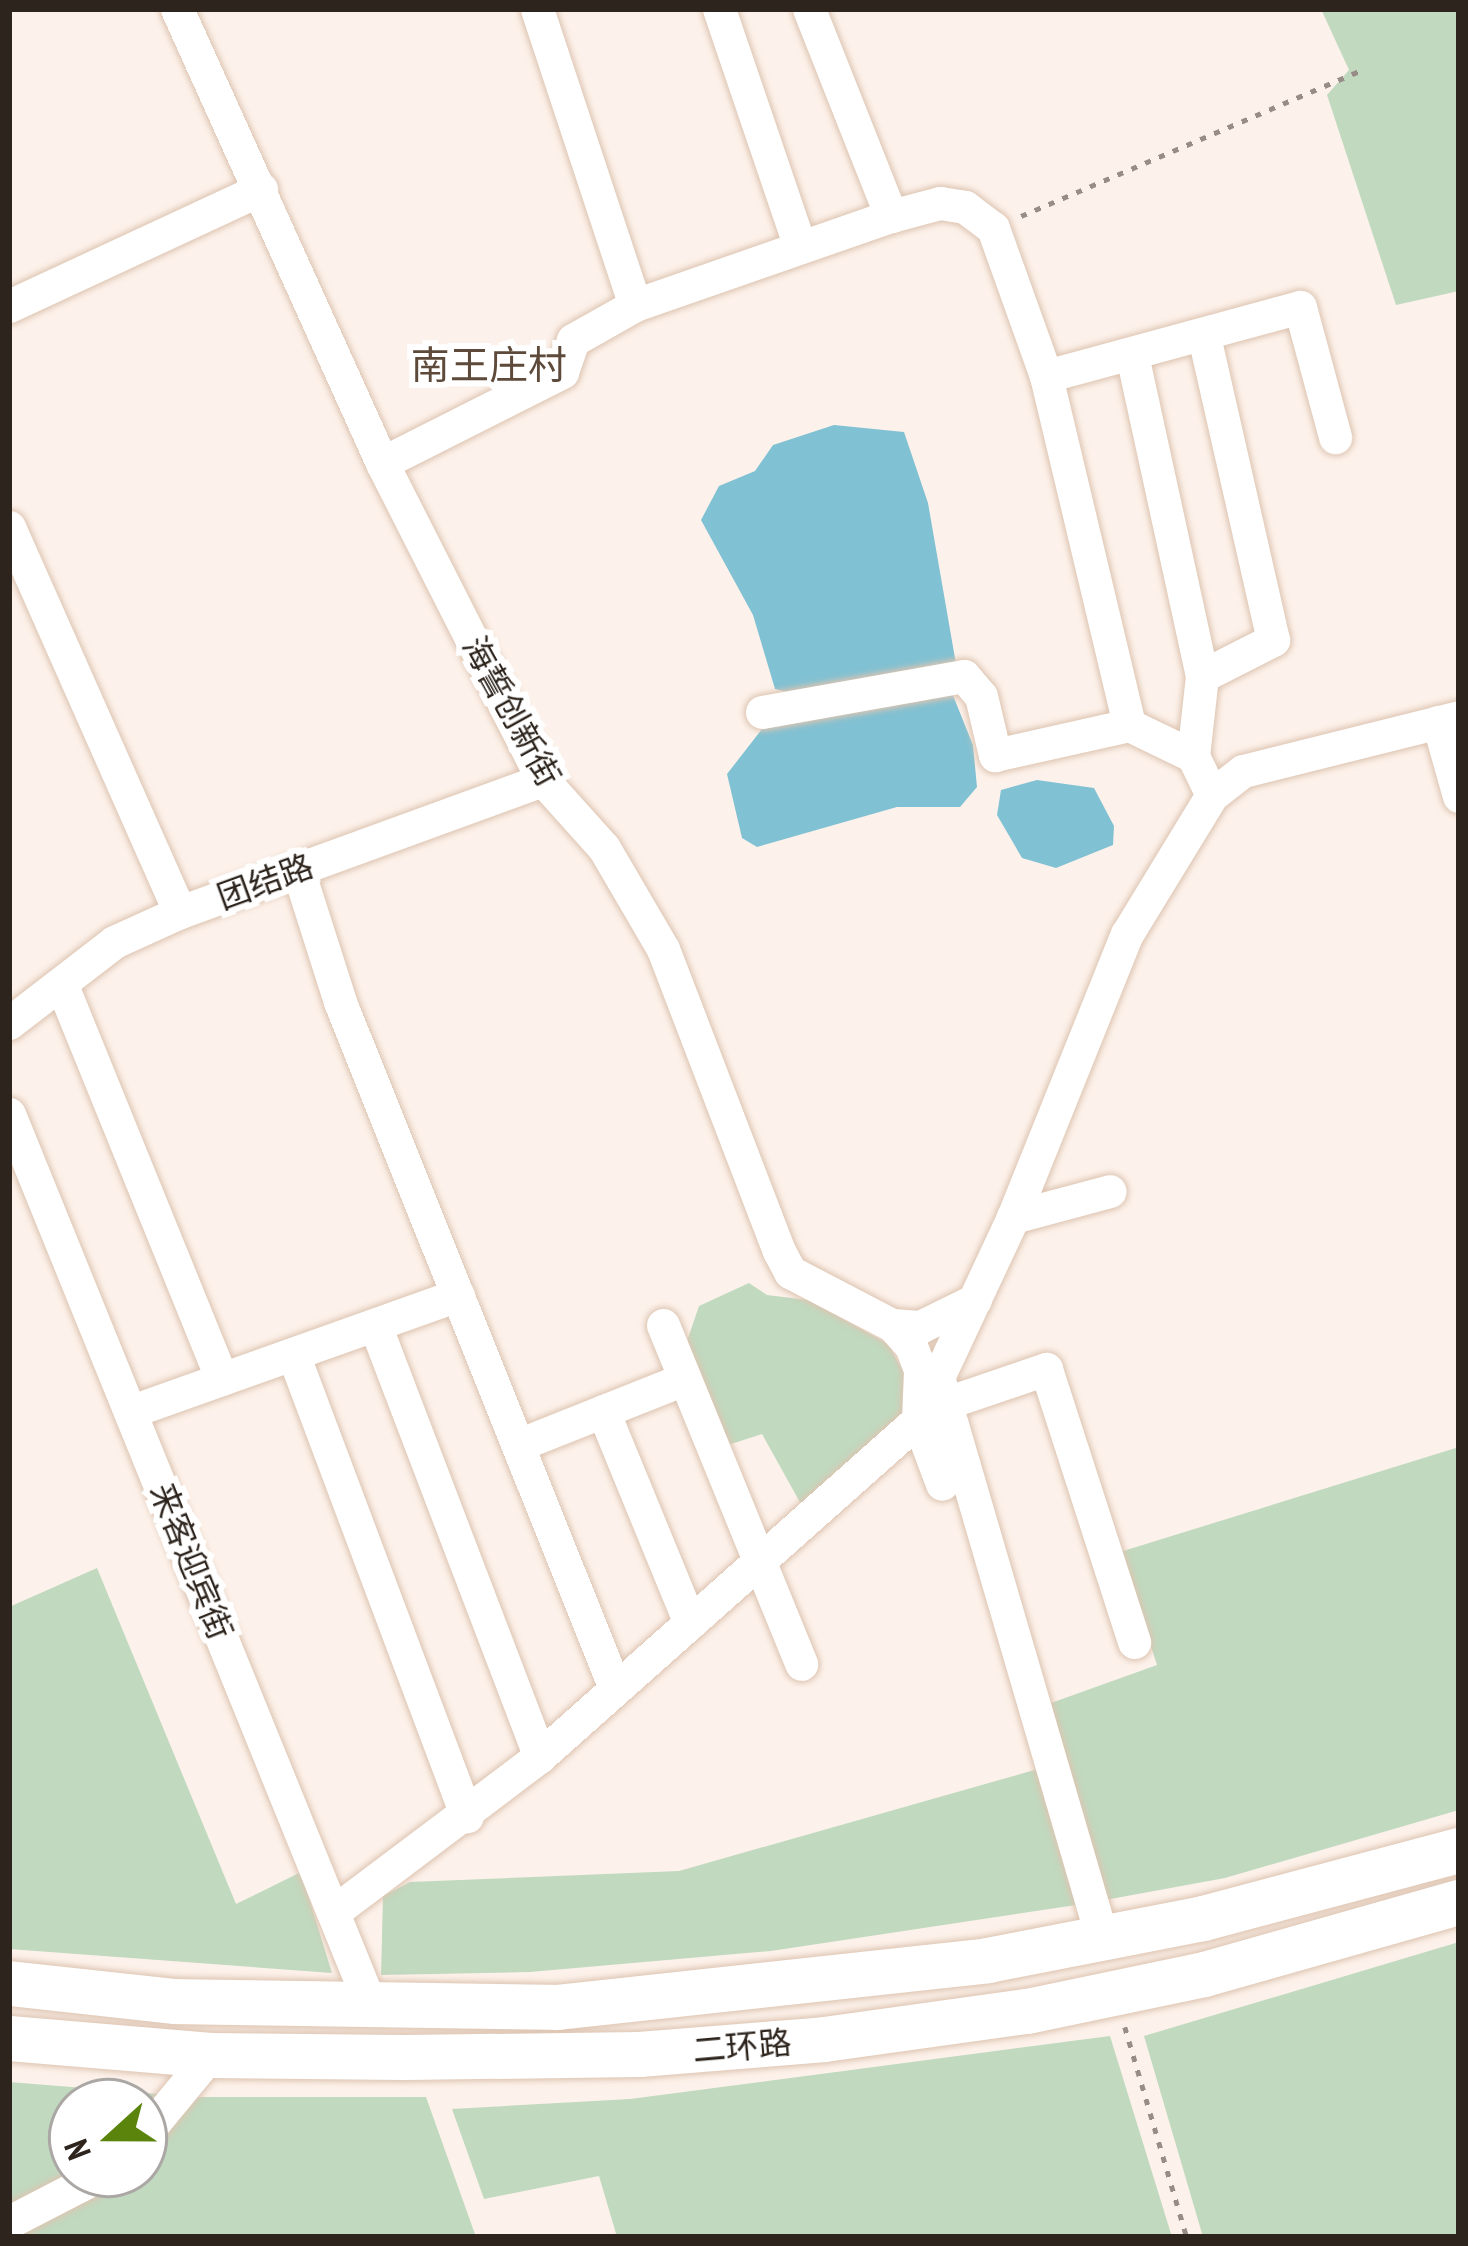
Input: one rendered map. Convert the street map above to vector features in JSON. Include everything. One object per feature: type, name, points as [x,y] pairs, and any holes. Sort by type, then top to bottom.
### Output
[{"type":"main road","name":"二环路","points":[[9,1983],[175,2001],[372,2009],[557,2007],[745,1990],[1102,1938],[1459,1850]]},
{"type":"main road","name":"二环路","points":[[9,2038],[210,2055],[639,2054],[824,2039],[1114,1993],[1459,1902]]},
{"type":"street","name":"海誓创新街","points":[[177,9],[382,463],[543,780],[637,896],[790,1272],[892,1325]]},
{"type":"street","points":[[537,9],[635,304]]},
{"type":"street","points":[[719,9],[800,247]]},
{"type":"street","points":[[809,9],[891,216]]},
{"type":"street","points":[[9,306],[261,189]]},
{"type":"street","points":[[382,463],[562,372],[573,340],[635,304],[891,216],[940,203],[965,207],[993,228],[1046,376],[1129,725]]},
{"type":"street","points":[[1046,376],[1300,307],[1335,437]]},
{"type":"street","points":[[1202,676],[1274,640],[1204,336]]},
{"type":"street","points":[[1132,355],[1202,676],[1193,756],[1212,795]]},
{"type":"street","points":[[9,526],[180,911]]},
{"type":"street","points":[[762,712],[964,676],[982,696],[995,755],[1129,725],[1193,756]]},
{"type":"street","points":[[337,1910],[467,1816],[540,1756],[934,1400],[1127,934],[1212,795],[1244,771],[1449,720],[1459,796]]},
{"type":"street","name":"团结路","points":[[9,1023],[63,988],[114,942],[180,911],[543,780]]},
{"type":"street","points":[[298,870],[340,1002],[615,1688]]},
{"type":"street","points":[[63,988],[222,1379]]},
{"type":"street","name":"来客迎宾街","points":[[9,1114],[337,1910],[372,2009]]},
{"type":"street","points":[[1012,1217],[1109,1191]]},
{"type":"street","points":[[132,1411],[458,1295]]},
{"type":"street","points":[[892,1325],[920,1327],[975,1300]]},
{"type":"street","points":[[375,1324],[540,1756]]},
{"type":"street","points":[[663,1325],[801,1664]]},
{"type":"street","points":[[892,1325],[934,1400],[1102,1938]]},
{"type":"street","points":[[293,1354],[467,1816]]},
{"type":"street","points":[[934,1400],[1046,1369],[1134,1642]]},
{"type":"street","points":[[518,1445],[684,1379]]},
{"type":"street","points":[[934,1400],[942,1484]]},
{"type":"street","points":[[603,1412],[690,1622]]},
{"type":"street","points":[[168,2105],[210,2055]]},
{"type":"street","points":[[9,2222],[56,2198]]},
{"type":"path","points":[[993,228],[1362,70]]},
{"type":"path","points":[[1114,1993],[1187,2237]]},
{"type":"green space","points":[[1321,9],[1459,9],[1459,291],[1396,305],[1327,95],[1349,70]]},
{"type":"green space","points":[[749,1283],[767,1295],[808,1300],[888,1344],[908,1380],[905,1410],[802,1506],[762,1434],[728,1445],[686,1344],[699,1306]]},
{"type":"green space","points":[[1459,1447],[1459,1810],[1225,1878],[1105,1900],[1051,1703],[1157,1665],[1120,1552]]},
{"type":"green space","points":[[97,1568],[236,1904],[301,1872],[332,1973],[9,1949],[9,1607]]},
{"type":"green space","points":[[1038,1769],[1076,1905],[771,1951],[530,1972],[381,1975],[383,1896],[410,1882],[679,1871]]},
{"type":"green space","points":[[1459,1942],[1459,2237],[1203,2237],[1144,2036]]},
{"type":"green space","points":[[1110,2036],[1172,2237],[617,2237],[599,2176],[484,2199],[452,2109],[630,2099]]},
{"type":"green space","points":[[9,2082],[48,2085],[48,2198],[168,2198],[168,2095],[426,2097],[476,2237],[9,2237]]},
{"type":"water","points":[[834,425],[904,432],[928,503],[956,664],[811,698],[775,689],[753,615],[701,520],[719,486],[755,471],[773,445]]},
{"type":"water","points":[[952,693],[973,745],[977,787],[960,807],[897,807],[757,847],[742,838],[727,774],[762,729]]},
{"type":"water","points":[[1037,780],[1094,788],[1114,826],[1113,845],[1056,868],[1022,858],[997,815],[1001,790]]},
{"type":"district","name":"南王庄村","points":[[489,365]]}]
